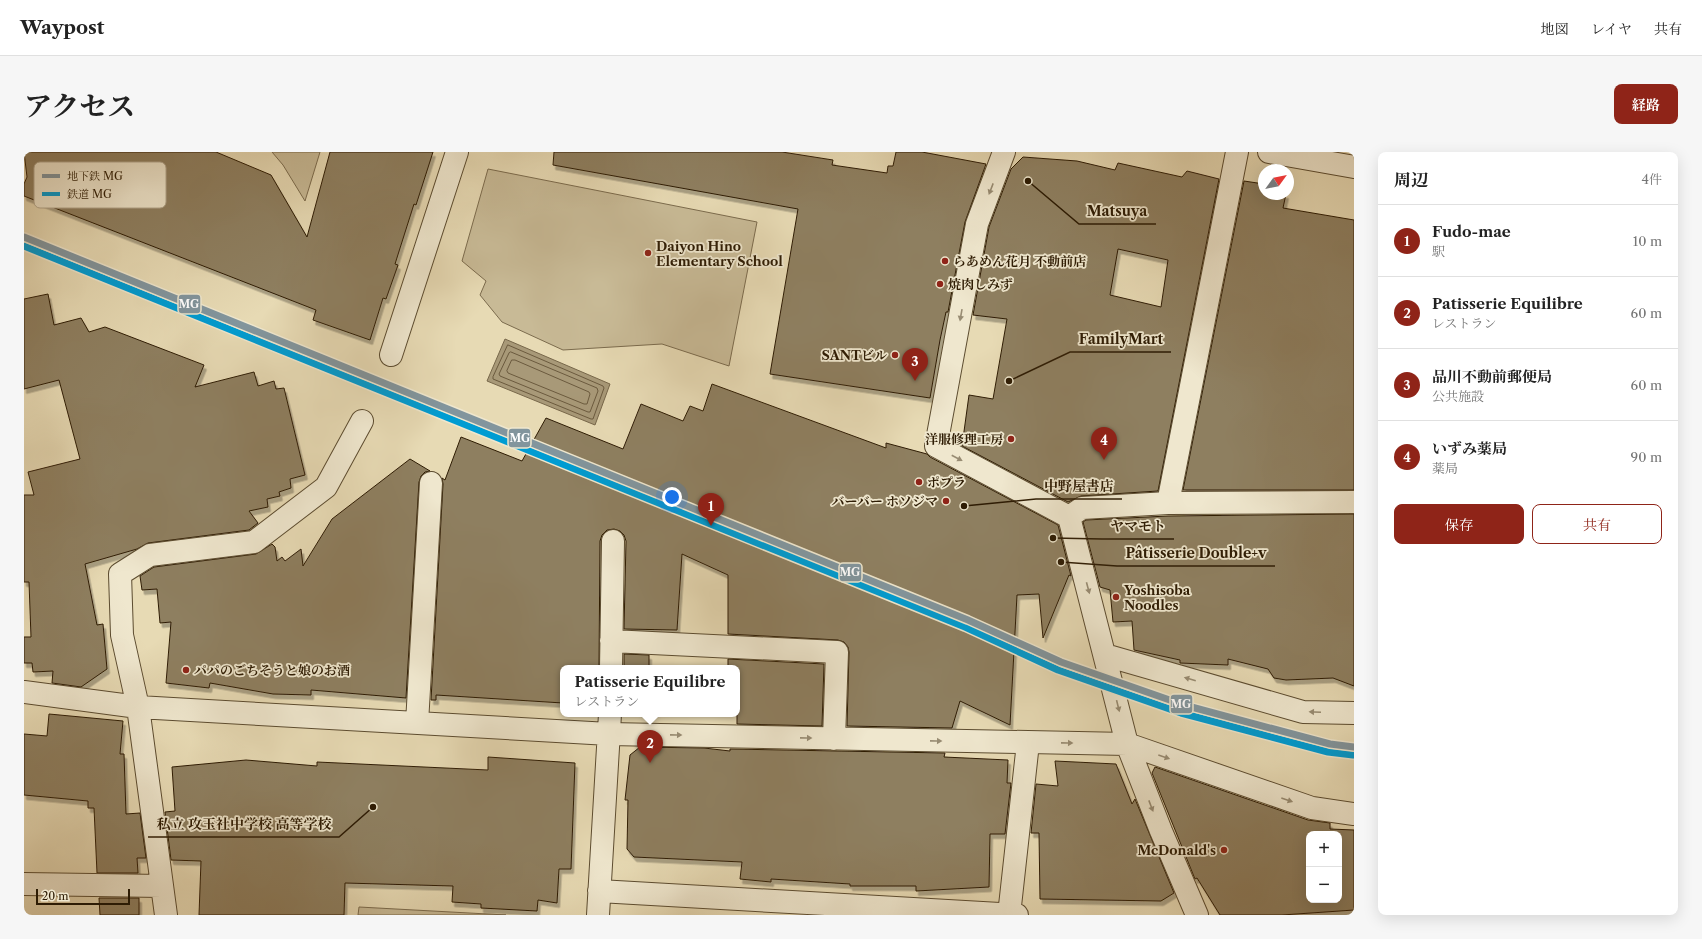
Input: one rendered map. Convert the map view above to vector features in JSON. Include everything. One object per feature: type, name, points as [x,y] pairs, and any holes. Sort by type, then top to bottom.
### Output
[{"type":"street","points":[[391,355],[456,152]]},
{"type":"street","points":[[1004,152],[977,224],[936,446],[1069,517],[1106,655],[1127,744],[1161,831],[1197,915]]},
{"type":"street","points":[[1168,503],[1237,152]]},
{"type":"street","points":[[1269,152],[1354,167]]},
{"type":"street","points":[[166,915],[138,707],[122,635],[120,574],[150,555],[254,542],[326,487],[362,421]]},
{"type":"street","points":[[417,723],[431,483]]},
{"type":"street","points":[[1069,517],[1082,508],[1168,503],[1354,502]]},
{"type":"street","points":[[611,665],[613,541]]},
{"type":"street","points":[[611,641],[838,652],[834,739]]},
{"type":"street","points":[[1106,655],[1303,712],[1354,713]]},
{"type":"street","points":[[24,692],[138,707],[417,723],[610,724],[834,739],[1127,744],[1312,808],[1354,814]]},
{"type":"street","points":[[598,915],[610,724]]},
{"type":"street","points":[[1009,915],[1028,743]]},
{"type":"street","points":[[24,884],[162,886]]},
{"type":"street","points":[[600,891],[1017,915]]},
{"type":"shaded area","points":[[272,152],[320,152],[305,201],[283,165]]},
{"type":"shaded area","points":[[488,169],[757,222],[729,366],[662,344],[563,350],[502,322],[480,295],[486,281],[462,261]]},
{"type":"shaded area","points":[[359,907],[506,915],[358,915]]},
{"type":"water","points":[[505,339],[610,384],[595,425],[487,381]]},
{"type":"building","points":[[24,152],[216,152],[271,175],[307,237],[330,152],[433,152],[416,205],[414,204],[395,264],[398,265],[386,299],[383,298],[370,340],[313,320],[316,310],[55,208],[166,208],[166,162],[34,162],[34,200],[24,196],[24,184],[27,177]]},
{"type":"building","points":[[554,152],[782,152],[833,160],[832,165],[887,173],[888,166],[893,166],[896,152],[922,152],[986,164],[965,222],[948,312],[946,312],[940,340],[930,398],[770,374],[798,209],[553,165]]},
{"type":"building","points":[[1023,157],[1077,161],[1115,170],[1118,163],[1182,177],[1187,171],[1219,179],[1158,491],[1081,496],[1068,502],[962,446],[969,395],[993,399],[1007,319],[973,315],[989,227],[1011,169]],"holes":[[[1118,249],[1168,260],[1161,307],[1110,295]]]},
{"type":"building","points":[[1244,181],[1258,183],[1258,200],[1285,200],[1283,208],[1354,220],[1354,490],[1183,490]]},
{"type":"building","points":[[48,294],[54,325],[81,318],[89,332],[105,327],[204,365],[195,387],[254,372],[258,386],[274,381],[276,389],[284,388],[305,475],[290,479],[291,488],[279,492],[280,496],[267,499],[268,507],[249,511],[258,523],[249,530],[148,543],[137,549],[85,564],[97,625],[103,624],[107,669],[81,687],[52,683],[53,671],[33,672],[32,663],[24,663],[24,637],[31,637],[29,582],[24,582],[24,495],[34,495],[28,472],[80,459],[59,380],[24,389],[24,299]]},
{"type":"building","points":[[712,384],[886,448],[886,443],[927,454],[930,457],[1058,525],[1071,576],[1069,575],[1043,638],[1039,594],[1017,595],[1010,725],[960,701],[952,728],[847,726],[849,652],[848,647],[844,642],[838,640],[728,634],[728,575],[682,554],[677,630],[624,629],[626,541],[624,535],[620,531],[614,529],[607,530],[602,535],[600,541],[599,665],[560,665],[560,703],[436,695],[436,700],[431,700],[443,484],[442,478],[445,480],[461,437],[522,461],[546,418],[623,449],[641,404],[683,421],[690,406],[703,411]]},
{"type":"building","points":[[410,459],[430,471],[425,472],[421,476],[419,482],[406,698],[311,690],[311,695],[273,694],[210,683],[209,688],[166,683],[171,622],[160,623],[157,589],[142,590],[140,576],[154,567],[256,554],[272,544],[275,547],[277,561],[282,557],[285,561],[301,549],[303,566],[332,519]]},
{"type":"building","points":[[1354,514],[1354,686],[1333,678],[1286,680],[1274,678],[1268,669],[1228,659],[1228,665],[1180,663],[1180,660],[1134,650],[1132,621],[1113,622],[1110,590],[1100,587],[1083,522],[1086,520],[1168,516]]},
{"type":"building","points":[[624,654],[649,655],[649,665],[624,665]]},
{"type":"building","points":[[728,659],[824,664],[822,726],[737,724],[737,717],[740,717],[740,665],[728,665]]},
{"type":"building","points":[[49,714],[123,721],[120,754],[124,754],[126,814],[140,813],[146,858],[137,858],[138,873],[97,873],[94,808],[88,808],[88,801],[24,795],[24,734],[47,736]]},
{"type":"building","points":[[640,747],[704,748],[730,751],[730,749],[945,753],[944,757],[1008,760],[1007,783],[1011,783],[1005,834],[990,834],[989,887],[916,891],[916,886],[850,886],[850,884],[771,879],[771,882],[740,879],[742,862],[634,857],[627,849],[628,800],[625,800],[630,755]]},
{"type":"building","points":[[488,757],[575,763],[571,869],[559,869],[557,903],[538,900],[537,911],[481,908],[481,904],[452,902],[453,886],[345,883],[344,915],[199,915],[201,861],[171,860],[165,812],[175,811],[172,767],[246,760],[317,766],[317,762],[488,770]]},
{"type":"building","points":[[1055,761],[1116,764],[1132,804],[1135,799],[1174,893],[1161,901],[1040,899],[1039,833],[1031,833],[1036,784],[1058,786]]},
{"type":"building","points":[[1155,767],[1308,820],[1330,823],[1330,829],[1354,830],[1354,910],[1282,915],[1220,915],[1197,878],[1195,879],[1152,773]]},
{"type":"building","points":[[99,898],[139,898],[139,915],[100,915]]},
{"type":"metro line","name":"MG","points":[[24,237],[968,620],[1061,662],[1184,705],[1330,744],[1354,747]]},
{"type":"rail line","name":"MG","points":[[24,246],[965,627],[1058,670],[1181,713],[1328,752],[1353,755]]},
{"type":"place","name":"Matsuya","points":[[1028,181]]},
{"type":"place","name":"Daiyon Hino Elementary School","points":[[648,253]]},
{"type":"place","name":"らあめん花月 不動前店","points":[[945,261]]},
{"type":"place","name":"焼肉しみず","points":[[940,284]]},
{"type":"place","name":"SANTビル","points":[[895,355]]},
{"type":"place","name":"品川不動前郵便局","points":[[915,381]]},
{"type":"place","name":"FamilyMart","points":[[1009,381]]},
{"type":"place","name":"洋服修理工房","points":[[1011,439]]},
{"type":"place","name":"いずみ薬局","points":[[1104,460]]},
{"type":"place","name":"ポプラ","points":[[919,482]]},
{"type":"place","name":"バーバー ホソジマ","points":[[946,501]]},
{"type":"place","name":"中野屋書店","points":[[964,506]]},
{"type":"place","name":"Fudo-mae","points":[[711,526]]},
{"type":"place","name":"ヤマモト","points":[[1053,538]]},
{"type":"place","name":"Pâtisserie Double+v","points":[[1061,562]]},
{"type":"place","name":"Yoshisoba Noodles","points":[[1116,597]]},
{"type":"place","name":"パパのごちそうと娘のお酒","points":[[186,670]]},
{"type":"place","name":"Patisserie Equilibre","points":[[650,763]]},
{"type":"place","name":"私立 攻玉社中学校 高等学校","points":[[373,807]]},
{"type":"place","name":"McDonald's","points":[[1224,850]]}]
